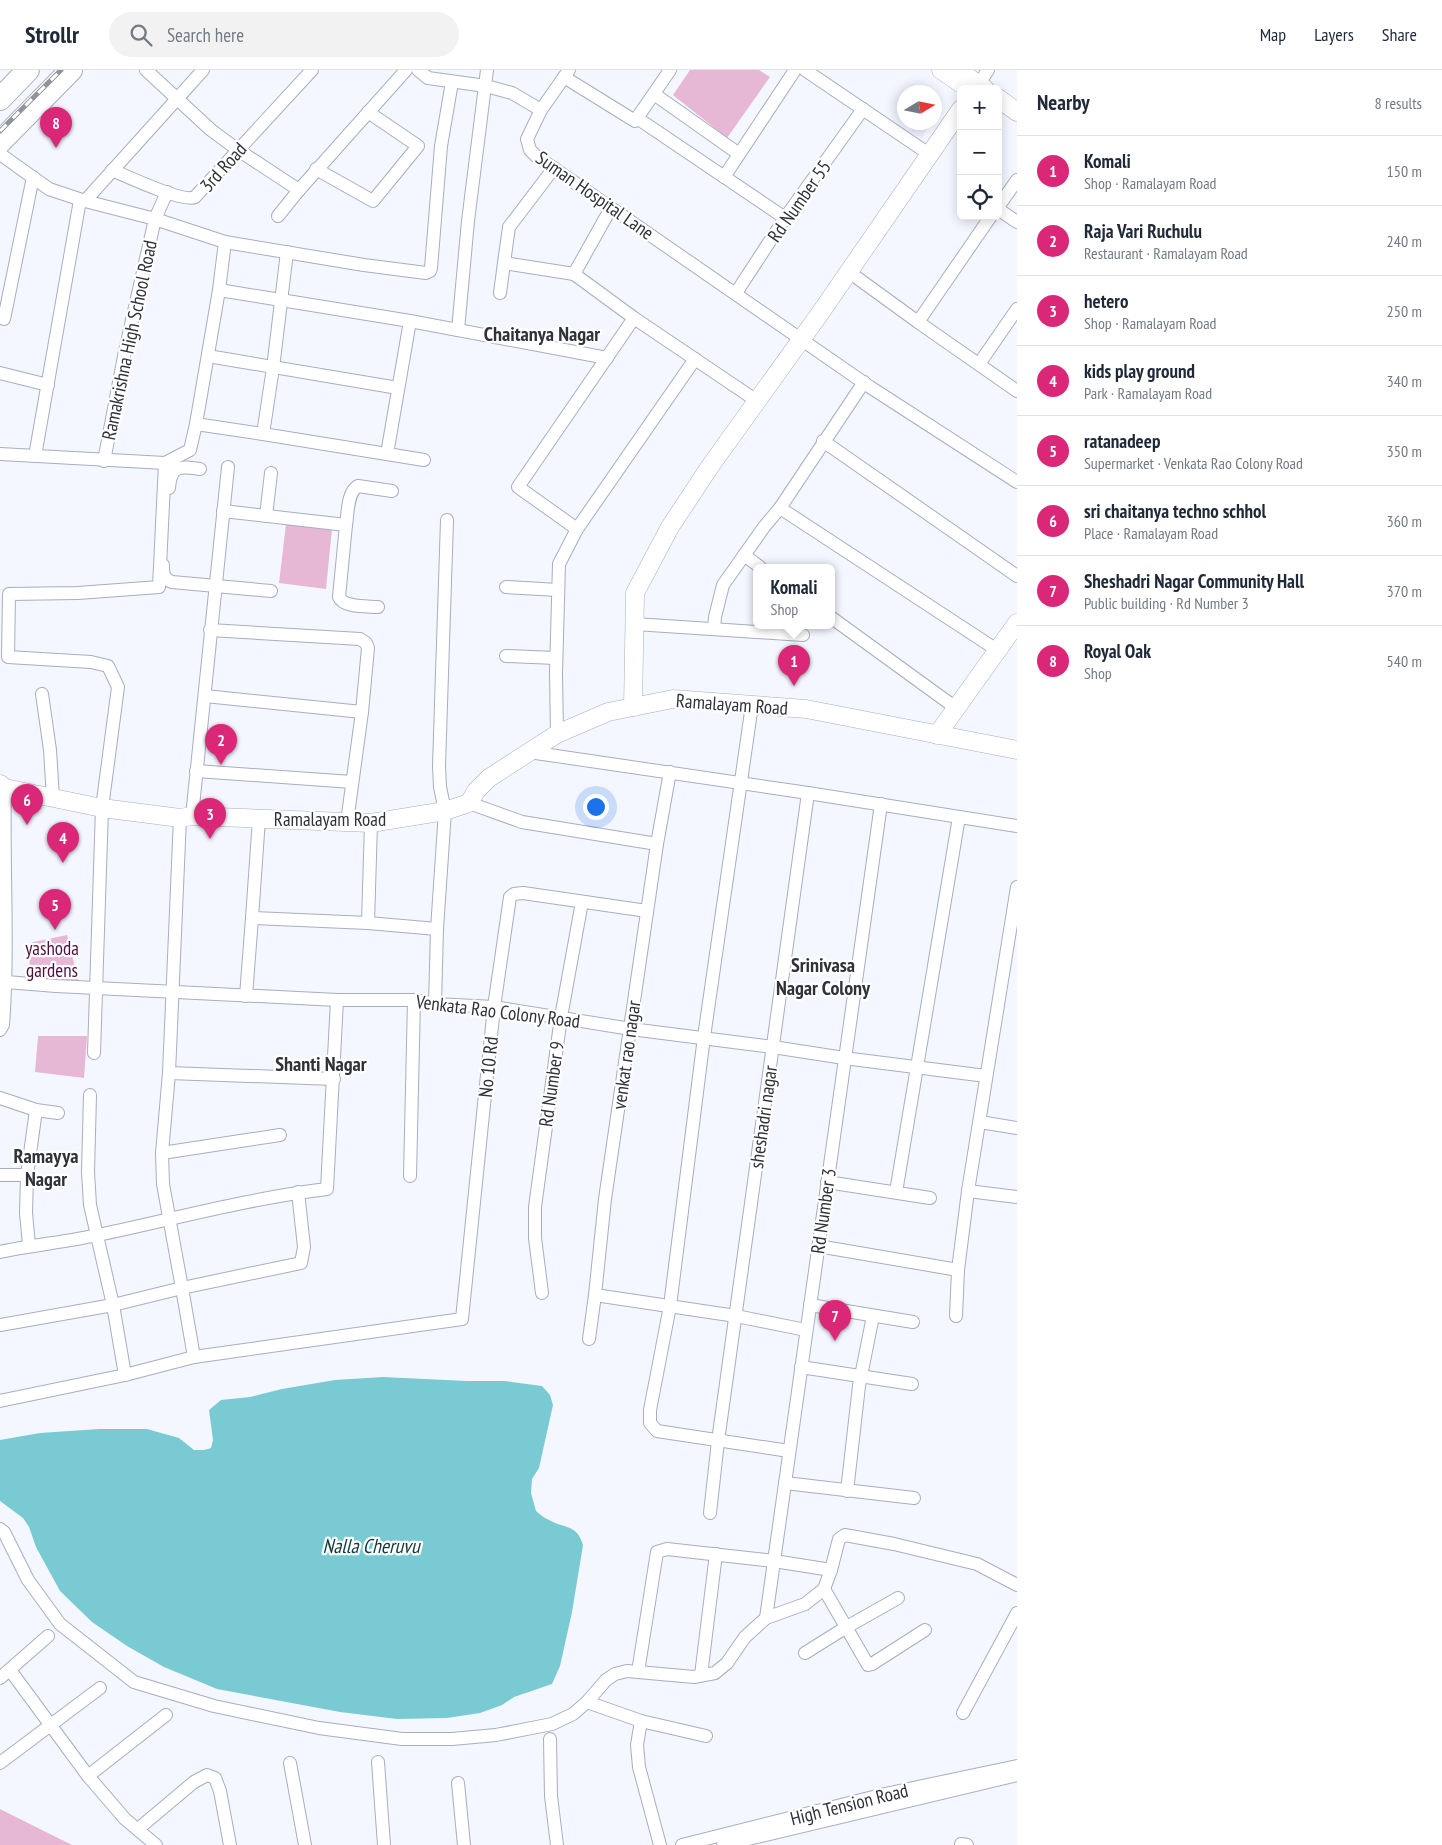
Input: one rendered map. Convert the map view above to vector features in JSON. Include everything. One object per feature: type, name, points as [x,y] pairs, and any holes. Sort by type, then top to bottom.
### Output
[{"type":"highway","points":[[0,99],[28,70]]},
{"type":"highway","points":[[0,142],[71,70]]},
{"type":"street","points":[[146,70],[211,130],[299,190]]},
{"type":"street","points":[[35,456],[82,200],[112,170],[203,70]]},
{"type":"street","name":"3rd Road","points":[[112,170],[186,199],[195,197],[312,70]]},
{"type":"street","points":[[278,216],[316,169],[406,70]]},
{"type":"street","points":[[418,70],[428,78],[447,78],[512,93],[541,110]]},
{"type":"street","points":[[458,330],[468,221],[487,70]]},
{"type":"street","points":[[567,73],[635,121],[670,70]]},
{"type":"street","points":[[724,177],[795,70]]},
{"type":"street","points":[[805,70],[929,154]]},
{"type":"street","points":[[941,70],[979,84]]},
{"type":"street","points":[[958,70],[979,84]]},
{"type":"street","name":"Suman Hospital Lane","points":[[567,73],[541,110],[527,138],[530,150],[536,156],[864,382],[1017,482]]},
{"type":"street","points":[[0,154],[49,189],[82,200],[155,219],[225,242],[373,266],[421,272],[430,271],[447,78]]},
{"type":"street","points":[[654,94],[739,154]]},
{"type":"street","points":[[1002,101],[1017,112]]},
{"type":"street","name":"Rd Number 55","points":[[736,293],[785,218],[863,109]]},
{"type":"street","points":[[316,169],[373,201],[418,146],[368,112]]},
{"type":"street","points":[[1002,113],[1017,122]]},
{"type":"street","points":[[633,707],[635,593],[670,526],[957,115]]},
{"type":"street","points":[[637,118],[785,218]]},
{"type":"street","points":[[500,293],[509,227],[554,168]]},
{"type":"street","points":[[4,318],[33,177]]},
{"type":"street","points":[[1002,202],[1017,180]]},
{"type":"street","name":"Ramakrishna High School Road","points":[[104,461],[125,350],[155,219],[168,192]]},
{"type":"street","points":[[574,274],[611,208]]},
{"type":"street","points":[[1002,211],[1017,222]]},
{"type":"street","points":[[918,322],[989,220]]},
{"type":"street","points":[[0,454],[165,463],[190,450],[208,356],[225,242]]},
{"type":"street","points":[[263,434],[287,252]]},
{"type":"street","points":[[504,263],[574,274],[634,318],[757,401]]},
{"type":"street","points":[[849,272],[1017,391]]},
{"type":"street","points":[[219,290],[458,330],[607,358]]},
{"type":"street","points":[[979,364],[1017,309]]},
{"type":"street","points":[[577,529],[518,487],[634,318]]},
{"type":"street","points":[[387,454],[410,322]]},
{"type":"street","points":[[208,356],[398,388]]},
{"type":"street","points":[[557,734],[556,658],[559,564],[577,529],[694,359]]},
{"type":"street","points":[[0,373],[48,385]]},
{"type":"street","points":[[714,629],[715,617],[724,585],[764,527],[780,508],[864,382]]},
{"type":"street","points":[[196,424],[424,460]]},
{"type":"street","points":[[823,441],[1017,576]]},
{"type":"street","points":[[94,1053],[102,808],[118,687],[108,666],[91,662],[4,657],[5,592],[78,593],[159,587],[165,463]]},
{"type":"street","points":[[0,1401],[125,1375],[194,1357],[164,1184],[162,1153],[186,817],[196,771],[205,696],[210,630],[228,467]]},
{"type":"street","points":[[200,469],[178,468],[170,476],[163,572],[167,580],[271,591]]},
{"type":"street","points":[[266,516],[271,473]]},
{"type":"street","points":[[378,607],[346,604],[341,601],[339,594],[346,525],[354,488],[358,486],[392,491]]},
{"type":"street","points":[[780,508],[997,650]]},
{"type":"street","points":[[223,511],[346,525]]},
{"type":"street","points":[[435,1004],[437,930],[445,811],[440,787],[439,766],[447,520]]},
{"type":"street","points":[[744,555],[756,564]]},
{"type":"street","points":[[506,587],[558,590]]},
{"type":"street","points":[[835,620],[956,708]]},
{"type":"street","points":[[937,735],[1017,623]]},
{"type":"street","points":[[635,624],[803,635]]},
{"type":"street","points":[[210,630],[360,639],[366,643],[368,648],[362,712],[347,822]]},
{"type":"street","points":[[506,656],[556,658]]},
{"type":"street","points":[[42,694],[50,750],[53,798]]},
{"type":"street","points":[[205,696],[362,712]]},
{"type":"street","name":"Ramalayam Road","points":[[2,786],[102,808],[186,817],[371,823],[445,811],[469,803],[476,791],[489,778],[557,734],[608,712],[673,699],[806,709],[1017,750]]},
{"type":"street","points":[[752,705],[704,1037],[670,1306],[650,1410],[650,1423],[657,1432],[789,1451]]},
{"type":"street","points":[[529,752],[1017,826]]},
{"type":"street","points":[[196,771],[352,782]]},
{"type":"street","name":"venkat rao nagar","points":[[589,1339],[605,1199],[657,844],[670,772]]},
{"type":"street","points":[[0,1030],[3,1025],[6,982],[3,954],[2,786]]},
{"type":"street","name":"sheshadri nagar","points":[[710,1513],[718,1441],[808,793]]},
{"type":"street","points":[[469,803],[522,822],[657,844]]},
{"type":"street","name":"Rd Number 3","points":[[766,1618],[881,804]]},
{"type":"street","points":[[896,1192],[959,817]]},
{"type":"street","points":[[246,996],[260,819]]},
{"type":"street","points":[[368,923],[371,823]]},
{"type":"street","points":[[956,1316],[958,1270],[968,1191],[986,1076],[1011,966],[1017,892]]},
{"type":"street","name":"No 10 Rd","points":[[194,1357],[462,1319],[494,1007],[510,897],[514,894],[524,893],[647,911]]},
{"type":"street","name":"Rd Number 9","points":[[542,1293],[535,1238],[535,1207],[561,1017],[582,902]]},
{"type":"street","points":[[252,918],[368,923],[437,930]]},
{"type":"street","name":"Venkata Rao Colony Road","points":[[6,982],[246,996],[337,1000],[414,1000],[435,1004],[494,1007],[631,1029],[704,1037],[844,1058],[986,1076]]},
{"type":"street","points":[[0,1252],[29,1245],[96,1236],[170,1218],[298,1192],[327,1188],[337,1000]]},
{"type":"street","points":[[410,1176],[414,1000]]},
{"type":"street","points":[[169,1073],[334,1079]]},
{"type":"street","points":[[90,1094],[88,1172],[90,1205],[113,1304],[125,1375]]},
{"type":"street","points":[[0,1098],[36,1110],[58,1113]]},
{"type":"street","points":[[29,1245],[26,1213],[27,1175],[36,1110]]},
{"type":"street","points":[[980,1122],[1017,1128]]},
{"type":"street","points":[[162,1153],[280,1135]]},
{"type":"street","points":[[0,1175],[27,1175]]},
{"type":"street","points":[[827,1182],[930,1198]]},
{"type":"street","points":[[968,1191],[1017,1197]]},
{"type":"street","points":[[0,1325],[113,1304],[301,1263],[304,1247],[298,1192]]},
{"type":"street","points":[[818,1246],[958,1270]]},
{"type":"street","points":[[595,1295],[736,1316],[806,1330]]},
{"type":"street","points":[[810,1305],[913,1322]]},
{"type":"street","points":[[846,1491],[861,1376],[873,1316]]},
{"type":"street","points":[[801,1367],[912,1384]]},
{"type":"street","points":[[785,1483],[914,1498]]},
{"type":"street","points":[[0,1529],[4,1532],[28,1580],[60,1624],[134,1682],[214,1706],[319,1728],[402,1739],[452,1739],[496,1735],[552,1724],[573,1714],[587,1702],[606,1680],[615,1674],[627,1671],[694,1677],[715,1673],[727,1663],[745,1637],[766,1618],[805,1604],[824,1589],[839,1539],[845,1535],[894,1544],[977,1564],[1017,1585]]},
{"type":"street","points":[[638,1672],[657,1552],[667,1549],[716,1554],[831,1570]]},
{"type":"street","points":[[701,1675],[716,1554]]},
{"type":"street","points":[[824,1589],[868,1665],[925,1630]]},
{"type":"street","points":[[805,1654],[845,1628],[898,1598]]},
{"type":"street","points":[[963,1713],[1017,1613]]},
{"type":"street","points":[[48,1636],[5,1674],[49,1725],[124,1819],[156,1845]]},
{"type":"street","points":[[0,1763],[100,1688]]},
{"type":"street","points":[[587,1702],[641,1721],[706,1736]]},
{"type":"street","points":[[88,1776],[166,1715]]},
{"type":"street","points":[[641,1721],[638,1745],[639,1767],[660,1845]]},
{"type":"street","points":[[550,1739],[551,1796],[557,1845]]},
{"type":"street","points":[[378,1762],[384,1845]]},
{"type":"street","points":[[290,1763],[305,1845]]},
{"type":"street","name":"High Tension Road","points":[[682,1845],[886,1794],[1017,1766]]},
{"type":"street","points":[[138,1829],[194,1782],[207,1775],[215,1778],[220,1791],[230,1845]]},
{"type":"street","name":"High Tension Road","points":[[727,1845],[1017,1775]]},
{"type":"street","points":[[458,1783],[464,1845]]},
{"type":"shaded area","points":[[910,130],[926,130],[922,138]]},
{"type":"green space","points":[[690,70],[759,70],[770,77],[727,138],[673,95]]},
{"type":"green space","points":[[286,524],[332,529],[326,589],[279,583]]},
{"type":"green space","name":"yashoda gardens","points":[[67,935],[79,983],[30,978],[29,943]]},
{"type":"green space","points":[[38,1036],[87,1036],[84,1078],[35,1072]]},
{"type":"green space","points":[[0,1809],[72,1845],[0,1845]]},
{"type":"water","name":"Nalla Cheruvu","points":[[383,1377],[505,1381],[542,1386],[550,1395],[553,1405],[539,1468],[532,1479],[531,1493],[536,1511],[555,1523],[574,1530],[583,1545],[572,1612],[560,1666],[552,1684],[514,1697],[502,1705],[480,1713],[447,1718],[397,1719],[340,1712],[217,1689],[164,1667],[127,1646],[92,1622],[60,1591],[36,1547],[29,1527],[23,1518],[0,1501],[0,1440],[40,1433],[99,1429],[147,1429],[179,1438],[194,1450],[204,1450],[211,1448],[213,1440],[209,1410],[221,1400],[250,1397],[282,1389],[335,1380]]},
{"type":"railway","points":[[0,131],[61,70]]},
{"type":"place","name":"Royal Oak","points":[[56,148]]},
{"type":"place","name":"Komali","points":[[794,686]]},
{"type":"place","name":"Raja Vari Ruchulu","points":[[221,765]]},
{"type":"place","name":"sri chaitanya techno schhol","points":[[27,825]]},
{"type":"place","name":"hetero","points":[[210,839]]},
{"type":"place","name":"kids play ground","points":[[63,863]]},
{"type":"place","name":"ratanadeep","points":[[55,930]]},
{"type":"place","name":"Sheshadri Nagar Community Hall","points":[[835,1341]]},
{"type":"district","name":"Chaitanya Nagar","points":[[542,334]]},
{"type":"district","name":"Srinivasa Nagar Colony","points":[[823,976]]},
{"type":"district","name":"Shanti Nagar","points":[[321,1064]]},
{"type":"district","name":"Ramayya Nagar","points":[[46,1168]]}]
